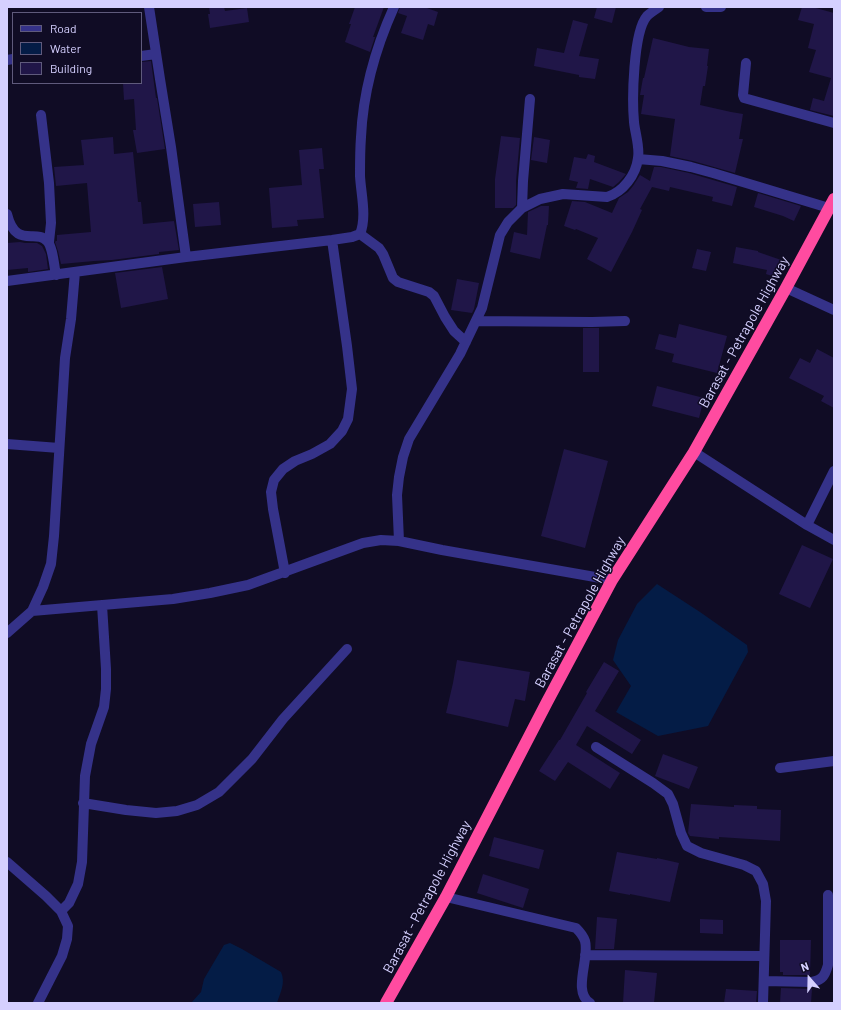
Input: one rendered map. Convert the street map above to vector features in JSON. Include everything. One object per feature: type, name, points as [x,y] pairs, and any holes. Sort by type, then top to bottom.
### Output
[{"type":"highway","name":"Barasat - Petrapole Highway","points":[[386,1003],[446,897],[543,709],[612,580],[694,452],[832,204]]},
{"type":"street","points":[[150,7],[186,257]]},
{"type":"street","points":[[7,281],[186,257],[332,240],[352,237],[360,234],[363,227],[360,176],[361,135],[367,87],[383,31],[394,7]]},
{"type":"street","points":[[399,541],[397,495],[403,457],[409,439],[453,366],[482,308],[500,235],[508,222],[522,208],[540,199],[563,194],[607,197],[613,195],[622,190],[634,171],[639,151],[634,122],[633,94],[637,41],[641,28],[647,17],[659,7]]},
{"type":"street","points":[[706,7],[721,7]]},
{"type":"street","points":[[142,56],[156,54]]},
{"type":"street","points":[[746,63],[744,98],[834,122]]},
{"type":"street","points":[[522,208],[530,99]]},
{"type":"street","points":[[41,115],[50,199],[51,223],[48,242]]},
{"type":"street","points":[[638,159],[662,161],[832,204]]},
{"type":"street","points":[[7,214],[13,229],[20,235],[45,238],[50,247],[56,275]]},
{"type":"street","points":[[360,234],[379,248],[394,278],[398,282],[429,292],[434,296],[454,331],[466,342]]},
{"type":"street","points":[[285,572],[272,504],[271,492],[274,480],[283,469],[330,444],[342,432],[348,418],[352,389],[332,240]]},
{"type":"street","points":[[7,633],[32,611],[43,588],[51,564],[65,358],[75,272]]},
{"type":"street","points":[[786,288],[834,310]]},
{"type":"street","points":[[476,321],[625,321]]},
{"type":"street","points":[[7,444],[59,448]]},
{"type":"street","points":[[694,452],[807,525],[834,540]]},
{"type":"street","points":[[807,525],[834,471]]},
{"type":"street","points":[[32,611],[173,599],[210,593],[248,585],[363,543],[381,540],[399,541],[612,580]]},
{"type":"street","points":[[61,911],[69,903],[78,884],[82,862],[85,776],[91,744],[104,707],[106,669],[102,606]]},
{"type":"street","points":[[83,803],[156,813],[177,811],[197,805],[219,792],[252,759],[283,719],[347,649]]},
{"type":"street","points":[[596,748],[653,782],[668,794],[674,804],[681,833],[687,846],[701,854],[744,865],[756,871],[763,884],[766,901],[763,1003]]},
{"type":"street","points":[[780,768],[834,761]]},
{"type":"street","points":[[7,862],[61,911],[68,926],[67,939],[62,956],[38,1003]]},
{"type":"street","points":[[764,981],[812,982],[818,981],[826,973],[828,964],[828,895]]},
{"type":"street","points":[[446,897],[576,928],[581,933],[585,942],[582,994],[590,1003]]},
{"type":"street","points":[[585,955],[764,956]]},
{"type":"water","points":[[657,584],[747,645],[748,652],[708,726],[658,736],[616,712],[631,686],[613,660],[618,640],[637,604]]},
{"type":"water","points":[[230,943],[281,972],[283,984],[277,1003],[191,1003],[201,992],[204,979],[224,945]]},
{"type":"building","points":[[209,7],[224,7],[225,11],[247,8],[249,22],[210,28],[208,14],[210,14]]},
{"type":"building","points":[[355,7],[384,7],[373,37],[375,37],[370,52],[345,42]]},
{"type":"building","points":[[400,7],[424,7],[438,12],[434,26],[428,24],[423,40],[401,33],[407,16],[398,13]]},
{"type":"building","points":[[597,7],[616,7],[612,23],[594,18]]},
{"type":"building","points":[[802,7],[812,7],[834,13],[834,116],[810,110],[813,98],[824,101],[831,78],[809,72],[816,50],[808,48],[814,24],[798,20]]},
{"type":"building","points":[[573,20],[588,24],[579,56],[599,59],[595,79],[579,77],[579,75],[534,66],[537,48],[564,53]]},
{"type":"building","points":[[653,38],[689,47],[709,49],[705,86],[703,86],[700,105],[743,114],[739,139],[743,139],[735,173],[670,156],[675,119],[641,114],[644,95],[640,95]]},
{"type":"building","points":[[151,61],[165,149],[137,153],[133,130],[136,130],[134,99],[124,100],[123,84],[142,84],[142,62]]},
{"type":"building","points":[[501,136],[520,138],[516,181],[516,205],[513,208],[495,208],[495,179]]},
{"type":"building","points":[[113,137],[114,154],[133,152],[138,202],[141,202],[143,224],[174,221],[179,250],[112,260],[61,264],[55,242],[57,241],[57,235],[91,232],[87,183],[56,186],[54,167],[84,165],[81,140]]},
{"type":"building","points":[[534,137],[550,140],[547,163],[531,160]]},
{"type":"building","points":[[322,148],[324,169],[319,169],[324,218],[297,220],[298,226],[272,228],[269,188],[302,185],[299,150]]},
{"type":"building","points":[[588,154],[595,156],[594,162],[626,174],[613,187],[590,179],[588,189],[576,188],[578,182],[569,180],[574,157],[586,159]]},
{"type":"building","points":[[654,167],[689,173],[737,187],[732,206],[712,201],[713,197],[670,187],[669,191],[652,187],[640,209],[642,210],[632,232],[611,272],[587,259],[598,238],[564,226],[572,201],[585,202],[612,213],[619,198],[628,192],[640,175],[650,181]]},
{"type":"building","points":[[758,193],[801,206],[794,221],[754,207]]},
{"type":"building","points":[[219,202],[221,225],[195,227],[193,204]]},
{"type":"building","points":[[541,206],[549,206],[548,225],[540,259],[510,252],[514,232],[527,235],[528,212]]},
{"type":"building","points":[[7,243],[37,243],[42,246],[46,254],[48,269],[28,272],[28,268],[7,270]]},
{"type":"building","points":[[736,247],[758,251],[784,261],[778,278],[766,274],[767,270],[733,263]]},
{"type":"building","points":[[697,249],[711,252],[706,271],[692,268]]},
{"type":"building","points":[[162,267],[168,299],[121,308],[115,273]]},
{"type":"building","points":[[457,279],[479,283],[472,313],[451,310]]},
{"type":"building","points":[[679,324],[727,336],[717,373],[672,362],[674,354],[655,349],[659,334],[676,338]]},
{"type":"building","points":[[583,328],[599,328],[599,372],[583,372]]},
{"type":"building","points":[[817,349],[834,358],[834,408],[821,401],[824,396],[789,378],[800,358],[810,363]]},
{"type":"building","points":[[657,386],[704,398],[699,418],[652,406]]},
{"type":"building","points":[[564,449],[608,461],[585,548],[541,536]]},
{"type":"building","points":[[802,545],[833,559],[810,608],[779,594]]},
{"type":"building","points":[[457,660],[530,672],[525,701],[515,699],[508,727],[446,713]]},
{"type":"building","points":[[604,662],[619,671],[595,711],[641,740],[632,754],[587,726],[576,745],[620,773],[610,789],[568,762],[555,781],[539,771],[560,740]]},
{"type":"building","points":[[663,754],[698,767],[689,789],[655,776]]},
{"type":"building","points":[[691,804],[734,807],[734,805],[757,806],[757,809],[781,810],[780,841],[719,837],[719,839],[690,836],[688,833]]},
{"type":"building","points":[[494,837],[544,850],[539,869],[489,856]]},
{"type":"building","points":[[617,852],[679,863],[670,902],[609,891]]},
{"type":"building","points":[[483,874],[529,889],[523,908],[477,893]]},
{"type":"building","points":[[597,917],[617,919],[614,949],[595,949]]},
{"type":"building","points":[[700,919],[723,920],[723,934],[700,933]]},
{"type":"building","points":[[780,940],[811,940],[810,975],[783,975],[783,972],[780,972]]},
{"type":"building","points":[[625,970],[657,973],[654,1003],[623,1003]]},
{"type":"building","points":[[781,988],[812,989],[811,1003],[780,1003]]},
{"type":"building","points":[[726,989],[757,991],[756,1003],[724,1003]]}]
